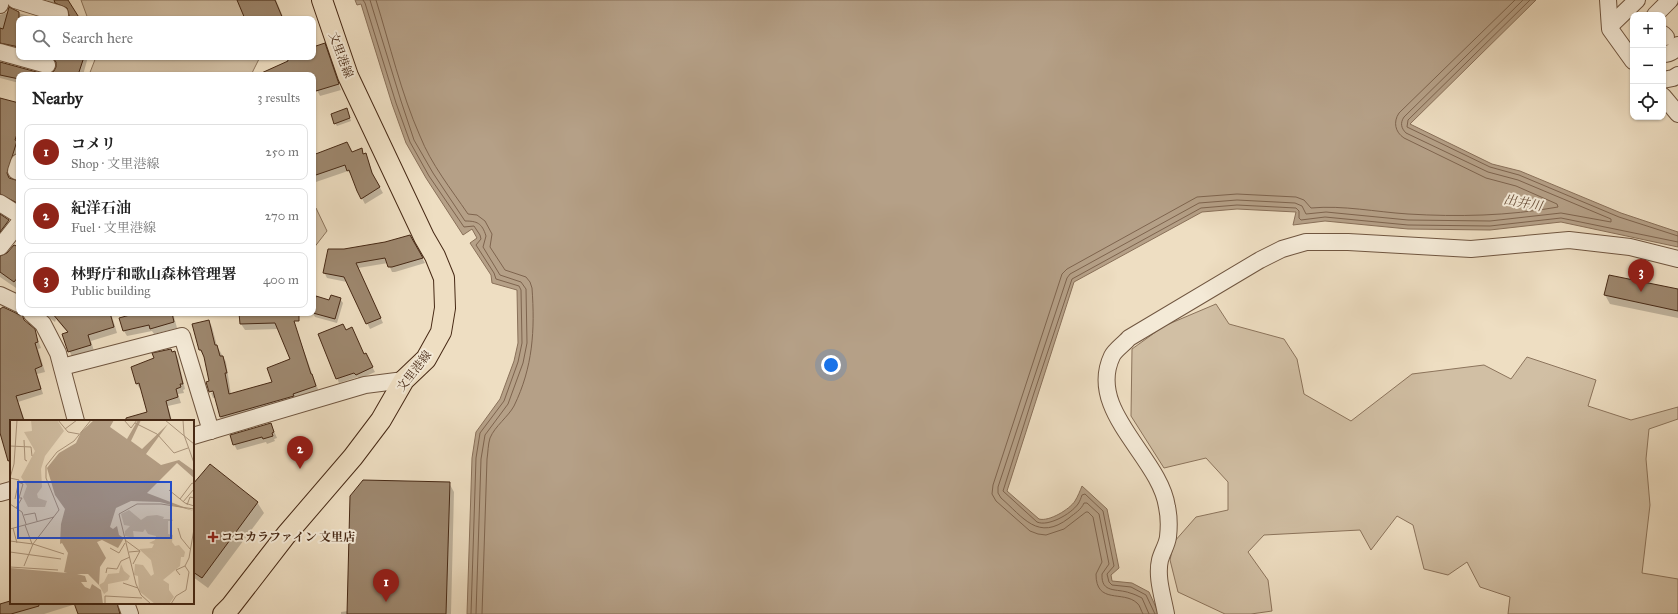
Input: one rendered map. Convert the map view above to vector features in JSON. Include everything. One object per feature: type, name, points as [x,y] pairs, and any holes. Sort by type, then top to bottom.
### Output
[{"type":"main road","name":"文里港線","points":[[222,614],[231,606],[286,535],[353,457],[381,420],[404,380],[426,359],[441,332],[445,308],[444,278],[435,256],[424,237],[348,76],[322,0]]},
{"type":"street","points":[[0,5],[1,0]]},
{"type":"street","points":[[15,0],[60,14],[60,16]]},
{"type":"street","points":[[1608,0],[1610,29],[1628,42]]},
{"type":"street","points":[[1610,26],[1637,0]]},
{"type":"street","points":[[1658,12],[1670,0]]},
{"type":"street","points":[[1666,54],[1669,54],[1675,50],[1669,39]]},
{"type":"street","points":[[0,52],[16,57]]},
{"type":"street","points":[[27,60],[47,66]]},
{"type":"street","points":[[1666,79],[1678,75]]},
{"type":"street","points":[[1666,100],[1678,114]]},
{"type":"street","points":[[0,203],[16,213]]},
{"type":"street","points":[[0,247],[16,226]]},
{"type":"street","points":[[1166,614],[1159,578],[1160,561],[1168,538],[1167,507],[1164,495],[1154,473],[1123,428],[1108,396],[1106,379],[1112,356],[1129,338],[1282,249],[1306,242],[1348,242],[1471,249],[1570,240],[1630,248],[1678,259]]},
{"type":"street","points":[[1,297],[16,303]]},
{"type":"street","points":[[34,316],[43,324],[58,353],[76,420]]},
{"type":"street","points":[[62,367],[182,336],[211,431]]},
{"type":"street","points":[[194,436],[365,385],[404,380]]},
{"type":"street","points":[[0,493],[10,490]]},
{"type":"street","points":[[126,604],[130,614]]},
{"type":"shaded area","points":[[81,0],[244,0],[249,16],[87,16]]},
{"type":"shaded area","points":[[95,60],[258,60],[252,72],[90,72]]},
{"type":"shaded area","points":[[316,208],[327,231],[316,245]]},
{"type":"shaded area","points":[[1216,304],[1229,324],[1284,339],[1297,359],[1304,394],[1351,421],[1412,374],[1484,365],[1511,379],[1527,357],[1596,380],[1588,406],[1631,420],[1678,407],[1678,419],[1649,429],[1646,459],[1650,505],[1642,573],[1678,579],[1678,614],[1508,614],[1510,597],[1480,587],[1467,562],[1448,575],[1424,569],[1413,525],[1397,516],[1371,550],[1360,530],[1264,535],[1248,552],[1268,580],[1272,611],[1251,614],[1225,614],[1178,592],[1170,560],[1174,542],[1196,517],[1228,510],[1228,482],[1206,458],[1164,468],[1131,416],[1132,349],[1164,326]]},
{"type":"water","name":"出井川","points":[[355,0],[1536,0],[1410,124],[1492,164],[1520,171],[1621,213],[1678,232],[1678,247],[1561,222],[1490,230],[1408,229],[1325,221],[1293,225],[1296,212],[1237,209],[1202,212],[1074,282],[1007,491],[1039,519],[1048,519],[1069,508],[1075,501],[1082,486],[1107,509],[1119,568],[1111,575],[1112,581],[1132,583],[1149,592],[1159,614],[467,614],[472,458],[476,432],[500,399],[514,361],[518,343],[517,290],[492,283],[491,275],[470,243],[477,238],[472,229],[463,235],[426,178],[406,143],[392,104],[361,4],[357,5]]},
{"type":"building","points":[[54,0],[68,0],[78,16],[69,16],[67,8],[55,3]]},
{"type":"building","points":[[237,0],[275,0],[282,16],[244,16]]},
{"type":"building","points":[[9,7],[19,12],[19,16],[16,16],[16,46],[0,43],[0,28],[3,29]]},
{"type":"building","points":[[325,43],[339,84],[316,91],[316,72],[264,72],[288,60],[316,60],[316,46]]},
{"type":"building","points":[[54,60],[83,60],[79,72],[53,72],[56,67]]},
{"type":"building","points":[[0,62],[37,72],[16,72],[16,78],[0,75]]},
{"type":"building","points":[[0,98],[16,102],[16,144],[7,173],[9,178],[16,180],[16,202],[0,194]]},
{"type":"building","points":[[347,108],[350,118],[334,124],[331,114]]},
{"type":"building","points":[[347,142],[352,152],[362,148],[363,154],[366,153],[372,173],[380,187],[361,199],[349,170],[347,171],[345,165],[316,175],[316,154]]},
{"type":"building","points":[[0,214],[9,220],[0,232]]},
{"type":"building","points":[[410,235],[423,258],[392,267],[388,267],[385,258],[356,263],[381,318],[366,324],[344,277],[323,273],[328,249],[344,249],[385,242]]},
{"type":"building","points":[[14,245],[16,246],[16,280],[14,282],[0,272],[0,256],[7,253]]},
{"type":"building","points":[[1609,275],[1678,289],[1678,311],[1604,295]]},
{"type":"building","points":[[331,295],[341,298],[335,319],[316,314],[316,296],[329,300]]},
{"type":"building","points":[[3,307],[16,313],[16,316],[23,316],[24,320],[35,329],[38,342],[35,343],[42,366],[35,369],[41,389],[16,396],[24,420],[10,420],[10,460],[8,461],[0,433],[0,309]]},
{"type":"building","points":[[55,316],[111,316],[114,327],[88,335],[91,345],[68,352],[62,334],[68,332]]},
{"type":"building","points":[[126,316],[173,316],[174,322],[150,329],[149,325],[123,331],[119,318]]},
{"type":"building","points":[[239,316],[299,316],[299,321],[294,321],[316,386],[293,394],[294,396],[220,417],[213,391],[209,392],[206,382],[209,381],[204,357],[201,350],[199,350],[192,324],[209,320],[215,345],[217,345],[220,356],[223,356],[227,373],[225,373],[229,394],[272,382],[267,368],[290,359],[275,323],[240,324]]},
{"type":"building","points":[[343,324],[346,330],[352,327],[364,354],[366,353],[373,367],[356,375],[354,373],[336,379],[318,334]]},
{"type":"building","points":[[171,349],[172,352],[175,351],[183,384],[180,384],[181,387],[176,389],[178,397],[166,401],[171,420],[126,420],[126,418],[147,412],[139,383],[136,384],[131,367],[154,358],[152,353]]},
{"type":"building","points":[[271,423],[274,432],[272,433],[273,436],[263,439],[262,437],[233,445],[230,435]]},
{"type":"building","name":"ココカラファイン 文里店","points":[[210,464],[258,502],[202,578],[194,573],[194,483]]},
{"type":"building","points":[[363,480],[450,482],[446,614],[347,614],[350,496]]},
{"type":"building","points":[[10,601],[10,604],[38,604],[39,606],[11,614],[0,614],[0,604]]},
{"type":"building","points":[[74,604],[117,604],[120,614],[78,614]]},
{"type":"place","name":"林野庁和歌山森林管理署","points":[[1641,292]]},
{"type":"place","name":"紀洋石油","points":[[300,469]]},
{"type":"place","name":"ココカラファイン 文里店","points":[[213,537]]},
{"type":"place","name":"コメリ","points":[[386,602]]}]
